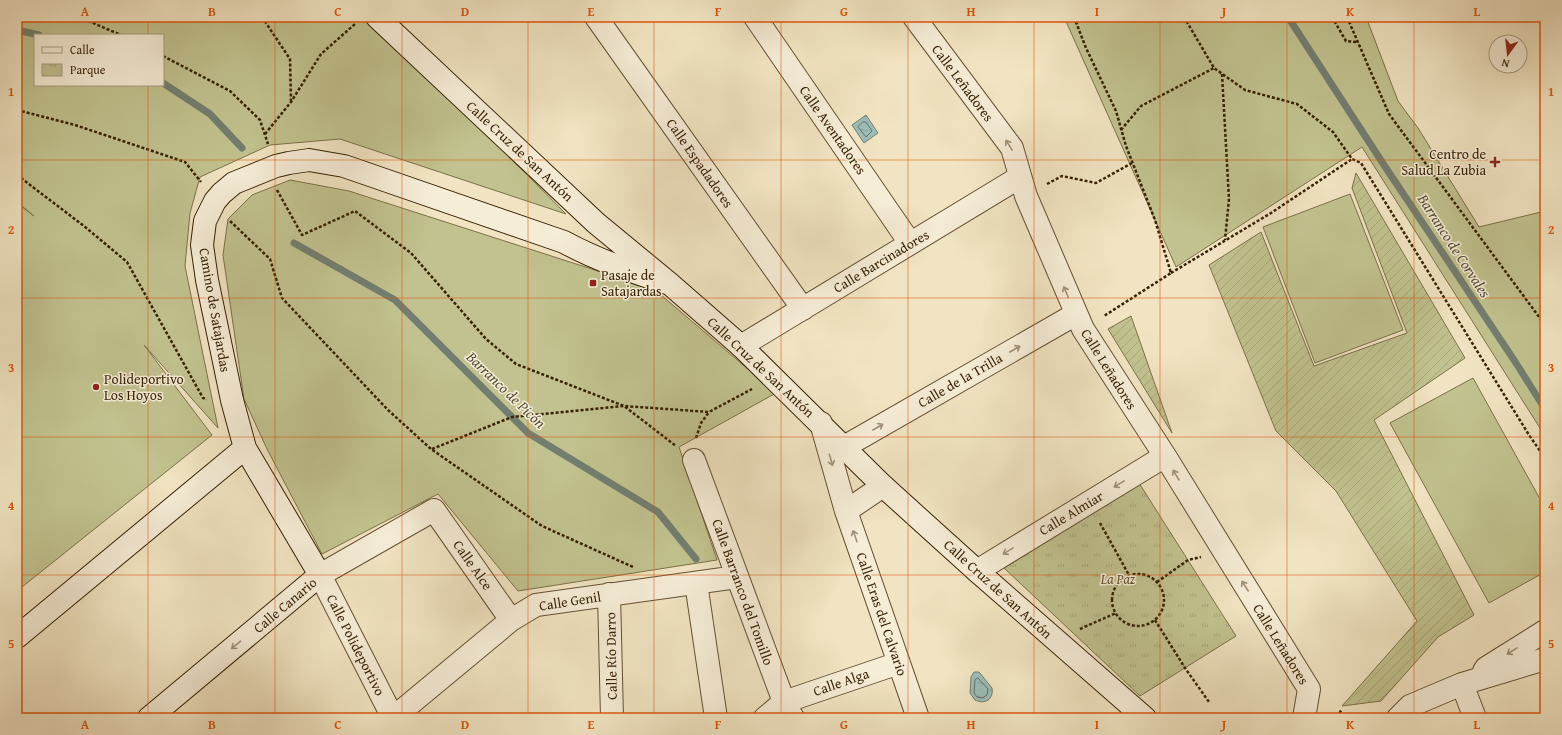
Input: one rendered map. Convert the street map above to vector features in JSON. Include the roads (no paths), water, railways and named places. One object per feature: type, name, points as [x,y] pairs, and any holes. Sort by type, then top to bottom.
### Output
[{"type":"street","name":"Calle Espadadores","points":[[596,17],[803,309]]},
{"type":"street","name":"Calle Aventadores","points":[[755,17],[910,243]]},
{"type":"street","name":"Calle Leñadores","points":[[914,17],[1012,148],[1026,196],[1079,321],[1165,456],[1222,551],[1309,689],[1304,718]]},
{"type":"street","name":"Calle Cruz de San Antón","points":[[366,20],[596,223],[670,284],[741,346],[821,423],[883,486],[976,571],[1145,718]]},
{"type":"street","name":"Camino de Satajardas","points":[[245,448],[232,400],[207,280],[202,245],[205,221],[215,201],[222,193],[234,183],[276,166],[309,160],[344,166],[564,242],[588,256],[670,284]]},
{"type":"street","name":"Calle Barcinadores","points":[[741,346],[1020,177]]},
{"type":"street","points":[[564,242],[578,238],[596,223]]},
{"type":"street","points":[[588,256],[597,252],[615,238]]},
{"type":"street","name":"Calle de la Trilla","points":[[844,447],[1079,321]]},
{"type":"street","name":"Calle Eras del Calvario","points":[[821,423],[846,511],[918,718]]},
{"type":"street","points":[[17,637],[245,448]]},
{"type":"street","name":"Calle Polideportivo","points":[[245,448],[320,575],[393,718]]},
{"type":"street","name":"Calle Almiar","points":[[976,571],[1165,456]]},
{"type":"street","name":"Calle Barranco del Tomillo","points":[[694,460],[737,578],[788,710]]},
{"type":"street","points":[[846,511],[883,486]]},
{"type":"street","name":"Calle Canario","points":[[149,718],[320,575],[434,510]]},
{"type":"street","name":"Calle Alce","points":[[434,510],[512,620]]},
{"type":"street","name":"Calle Genil","points":[[393,718],[512,620],[536,605],[737,578]]},
{"type":"street","points":[[696,583],[716,718]]},
{"type":"street","name":"Calle Río Darro","points":[[609,594],[612,718]]},
{"type":"street","points":[[1470,682],[1486,668],[1545,631]]},
{"type":"street","points":[[1398,718],[1410,706],[1470,682],[1545,659]]},
{"type":"street","name":"Calle Alga","points":[[788,710],[899,663]]},
{"type":"street","points":[[1470,682],[1475,718]]},
{"type":"street","points":[[765,718],[788,710]]},
{"type":"water","points":[[866,115],[878,133],[864,143],[852,125]]},
{"type":"water","points":[[974,672],[979,672],[992,688],[992,695],[988,700],[982,702],[975,700],[970,693],[971,677]]},
{"type":"waterway","name":"Barranco de Corvales","points":[[1288,17],[1545,409]]},
{"type":"waterway","name":"Barranco de Picón","points":[[17,30],[35,34]]},
{"type":"waterway","name":"Barranco de Picón","points":[[164,84],[210,114],[242,148]]},
{"type":"waterway","name":"Barranco de Picón","points":[[294,243],[395,300],[528,433],[658,512],[696,559]]},
{"type":"place","name":"Centro de Salud La Zubia","points":[[1495,162]]},
{"type":"place","name":"Pasaje de Satajardas","points":[[593,283]]},
{"type":"place","name":"Polideportivo Los Hoyos","points":[[96,387]]},
{"type":"park label","name":"La Paz","points":[[1118,579]]}]
